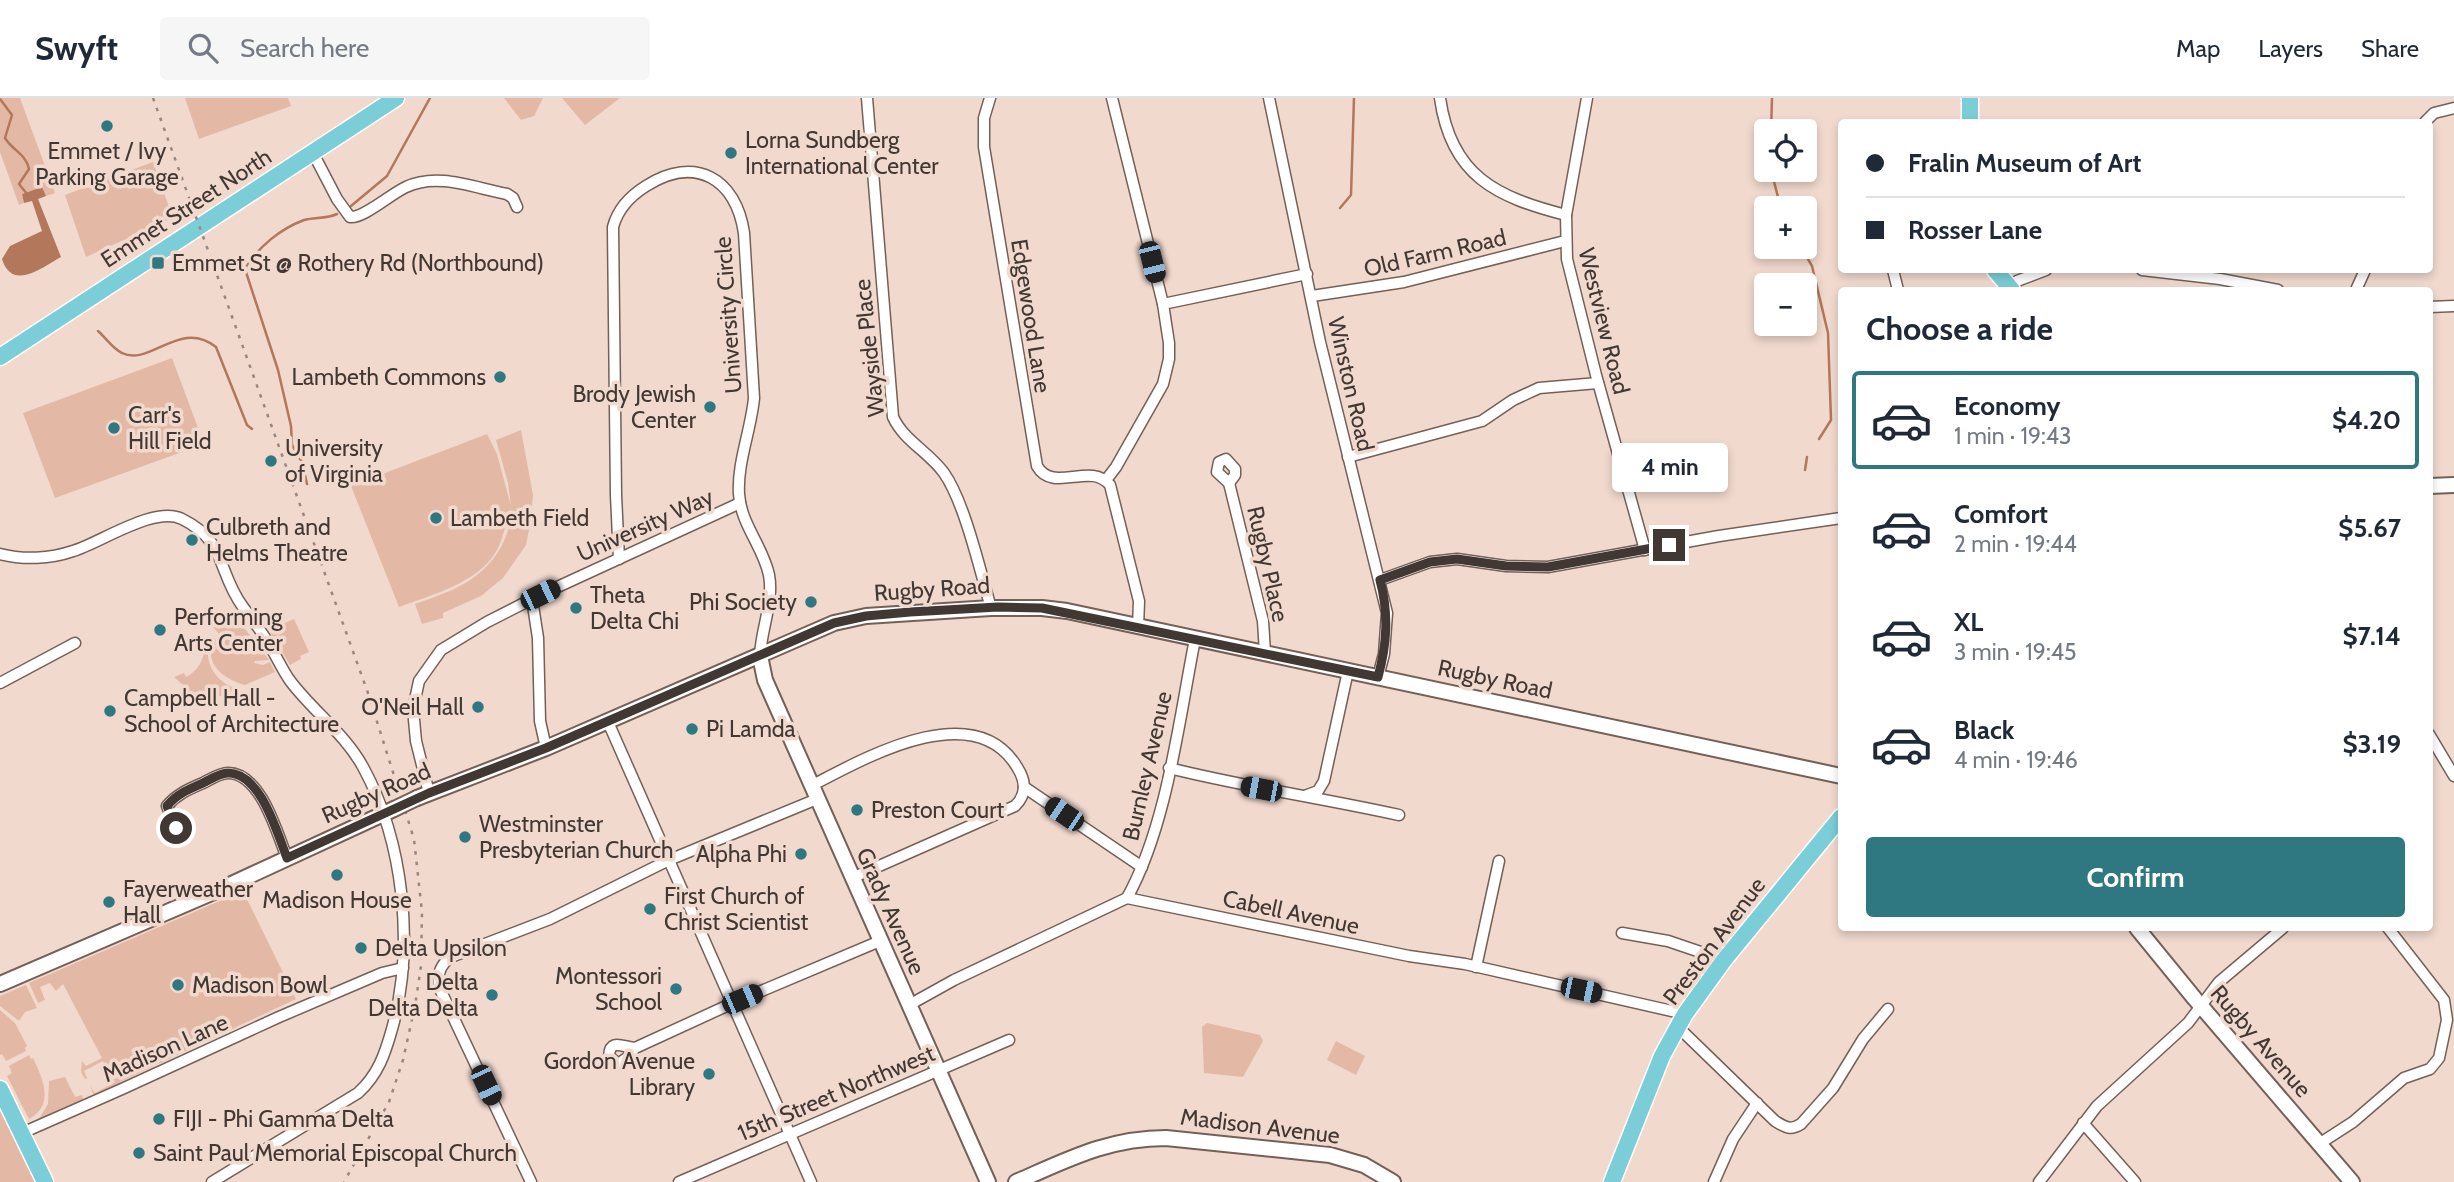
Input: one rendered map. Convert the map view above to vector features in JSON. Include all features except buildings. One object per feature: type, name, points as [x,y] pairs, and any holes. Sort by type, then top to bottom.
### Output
[{"type":"main road","name":"Emmet Street North","points":[[0,357],[396,98]]},
{"type":"main road","points":[[1969,119],[1970,98]]},
{"type":"main road","points":[[1998,273],[2010,287]]},
{"type":"main road","name":"Preston Avenue","points":[[1612,1182],[1662,1056],[1682,1020],[1724,960],[1838,821]]},
{"type":"main road","points":[[0,1089],[45,1182]]},
{"type":"street","name":"Wayside Place","points":[[867,98],[893,417],[903,434],[928,454],[946,476],[965,520],[991,608]]},
{"type":"street","name":"Edgewood Lane","points":[[990,98],[984,118],[984,147],[1037,466],[1040,472],[1051,478],[1095,475],[1106,480]]},
{"type":"street","points":[[1112,98],[1163,304],[1169,343],[1167,372],[1163,384],[1106,480],[1112,490],[1139,601],[1138,626]]},
{"type":"street","name":"Winston Road","points":[[1269,98],[1311,296],[1387,613],[1387,633],[1378,677]]},
{"type":"street","points":[[1440,98],[1455,149],[1479,179],[1515,199],[1566,215]]},
{"type":"street","name":"Westview Road","points":[[1587,98],[1566,215],[1565,241],[1598,383],[1645,550]]},
{"type":"street","points":[[2428,119],[2434,113],[2454,108]]},
{"type":"street","points":[[313,153],[340,205],[350,217],[359,217],[409,185],[432,180],[507,194],[513,198],[517,207]]},
{"type":"street","name":"University Circle","points":[[620,559],[616,495],[613,227],[620,208],[655,181],[676,172],[697,172],[716,180],[734,202],[742,226],[754,398],[739,477],[740,503],[746,525],[769,574],[769,600],[760,656]]},
{"type":"street","name":"Old Farm Road","points":[[1311,296],[1404,282],[1565,241]]},
{"type":"street","points":[[2014,287],[2017,281],[2038,273]]},
{"type":"street","points":[[2167,273],[2263,287]]},
{"type":"street","points":[[1163,304],[1307,274]]},
{"type":"street","points":[[2433,307],[2454,306]]},
{"type":"street","points":[[1348,457],[1482,421],[1519,397],[1539,388],[1598,383]]},
{"type":"street","name":"Rugby Place","points":[[1229,484],[1263,621],[1265,653]]},
{"type":"street","points":[[2433,486],[2454,485]]},
{"type":"street","name":"University Way","points":[[423,795],[413,709],[419,681],[434,659],[454,641],[532,599],[740,503]]},
{"type":"street","points":[[0,554],[26,559],[72,552],[158,517],[178,517],[202,530],[214,544],[238,601],[266,639],[291,682],[341,735],[389,811],[390,838],[403,906],[405,939],[401,990],[389,1042],[379,1067],[367,1085],[212,1182]]},
{"type":"street","points":[[1380,580],[1413,566],[1447,560],[1548,567],[1719,536],[1838,518]]},
{"type":"street","points":[[532,599],[538,638],[540,721],[546,748]]},
{"type":"street","name":"Rugby Road","points":[[0,984],[211,893],[423,795],[546,748],[834,623],[852,618],[991,608],[1042,608],[1138,626],[1838,775]]},
{"type":"street","name":"Burnley Avenue","points":[[1127,898],[1150,847],[1195,639]]},
{"type":"street","points":[[0,683],[75,643]]},
{"type":"street","name":"Grady Avenue","points":[[760,656],[765,680],[814,793],[989,1182]]},
{"type":"street","points":[[1306,796],[1318,791],[1324,781],[1348,671]]},
{"type":"street","points":[[608,722],[811,1182]]},
{"type":"street","points":[[531,1182],[439,987],[438,979],[442,967],[452,957],[579,907],[668,860],[814,793],[896,745],[930,737],[975,737],[1004,751],[1019,770],[1024,787],[1020,800],[1011,808],[852,878]]},
{"type":"street","points":[[2433,741],[2454,776]]},
{"type":"street","points":[[1169,768],[1246,786],[1399,815]]},
{"type":"street","points":[[176,828],[167,806],[176,796],[226,772],[240,774],[251,782],[269,813],[287,858]]},
{"type":"street","points":[[1024,787],[1142,867]]},
{"type":"street","points":[[1476,967],[1499,861]]},
{"type":"street","points":[[909,1005],[954,980],[1127,898]]},
{"type":"street","name":"Cabell Avenue","points":[[1127,898],[1409,956],[1476,967],[1682,1020]]},
{"type":"street","name":"Rugby Avenue","points":[[2139,931],[2200,1006],[2352,1182]]},
{"type":"street","points":[[2039,1182],[2083,1123],[2115,1088],[2188,1023],[2218,982],[2279,931]]},
{"type":"street","points":[[2319,1144],[2353,1122],[2404,1078],[2436,1064],[2440,1058],[2447,1020],[2444,1000],[2390,931]]},
{"type":"street","points":[[1622,933],[1668,941],[1724,960]]},
{"type":"street","points":[[635,1048],[880,941]]},
{"type":"street","name":"Madison Lane","points":[[22,1133],[279,1017],[375,976],[403,968]]},
{"type":"street","points":[[1682,1020],[1757,1104],[1787,1129],[1801,1124],[1821,1101],[1840,1078],[1874,1024],[1888,1009]]},
{"type":"street","name":"15th Street Northwest","points":[[679,1182],[1009,1040]]},
{"type":"street","points":[[1714,1182],[1733,1139],[1757,1104]]},
{"type":"street","points":[[2083,1123],[2135,1182]]},
{"type":"street","name":"Madison Avenue","points":[[1016,1182],[1100,1146],[1142,1138],[1324,1153],[1364,1164],[1393,1182]]},
{"type":"shaded area","points":[[0,98],[20,98],[55,193],[46,196],[42,187],[22,194],[24,203],[19,205],[0,152]]},
{"type":"shaded area","points":[[185,98],[288,98],[291,106],[199,139]]},
{"type":"shaded area","points":[[504,98],[543,98],[534,116],[521,120]]},
{"type":"shaded area","points":[[562,98],[620,98],[585,125]]},
{"type":"shaded area","points":[[153,162],[173,218],[86,257],[65,195]]},
{"type":"shaded area","points":[[42,187],[46,196],[38,199],[61,257],[29,274],[13,274],[2,259],[10,246],[42,231],[32,201],[24,203],[22,194]]},
{"type":"shaded area","name":"Carr's Hill Field","points":[[172,358],[204,444],[55,498],[23,413]]},
{"type":"shaded area","name":"Lambeth Field","points":[[521,430],[533,495],[526,545],[503,578],[481,596],[443,613],[443,618],[422,624],[415,604],[453,590],[484,569],[503,542],[510,524],[511,509],[497,550],[479,571],[453,586],[399,607],[351,486],[487,434],[497,454],[511,506],[508,483],[496,440]]},
{"type":"shaded area","points":[[231,617],[238,620],[269,660],[254,663],[263,665],[270,662],[275,672],[245,685],[228,678],[215,666],[211,652],[219,634],[213,627]]},
{"type":"shaded area","points":[[294,619],[309,652],[290,665],[269,630]]},
{"type":"shaded area","points":[[205,647],[208,648],[209,662],[215,674],[237,689],[203,703],[174,677],[184,673],[186,677],[194,671],[202,661]]},
{"type":"shaded area","points":[[243,891],[296,999],[120,1082],[121,1085],[94,1095],[90,1086],[95,1093],[115,1082],[103,1061],[84,1071],[87,1078],[85,1079],[81,1072],[82,1061],[86,1066],[102,1058],[63,984],[56,991],[50,983],[40,987],[45,1000],[38,1003],[29,983]]},
{"type":"shaded area","points":[[26,985],[37,1008],[25,1012],[19,1021],[0,1006],[0,996]]},
{"type":"shaded area","points":[[0,1010],[15,1023],[27,1046],[26,1051],[6,1061],[2,1054],[0,1055]]},
{"type":"shaded area","points":[[1207,1023],[1260,1035],[1263,1041],[1243,1077],[1204,1073],[1202,1027]]},
{"type":"shaded area","points":[[1336,1041],[1365,1056],[1356,1075],[1327,1060]]},
{"type":"shaded area","points":[[29,1055],[37,1066],[43,1083],[44,1099],[42,1107],[29,1119],[7,1076],[12,1073],[9,1066]]},
{"type":"shaded area","points":[[65,1077],[75,1097],[82,1095],[83,1099],[39,1119],[48,1104],[49,1081]]},
{"type":"shaded area","points":[[0,1105],[37,1182],[0,1182]]},
{"type":"waterway","points":[[351,206],[387,176],[430,98]]},
{"type":"waterway","points":[[1340,208],[1351,195],[1354,98]]},
{"type":"waterway","points":[[1771,119],[1772,98]]},
{"type":"waterway","points":[[0,99],[12,115],[5,138],[25,160],[29,169],[19,184],[27,194]]},
{"type":"waterway","points":[[1774,182],[1778,196]]},
{"type":"waterway","points":[[307,484],[302,462],[292,445],[291,426],[278,370],[245,269],[263,246],[286,228],[304,220],[337,214]]},
{"type":"waterway","points":[[1808,259],[1828,333],[1831,420],[1819,439]]},
{"type":"waterway","points":[[98,331],[112,346],[133,356],[190,338],[203,340],[216,347],[247,425],[252,429]]},
{"type":"waterway","points":[[1805,470],[1807,457]]},
{"type":"railway","points":[[153,98],[368,693],[414,839],[422,912],[421,966],[415,1006],[403,1060],[389,1102],[344,1182]]},
{"type":"place","name":"Emmet / Ivy Parking Garage","points":[[107,126]]},
{"type":"place","name":"Lorna Sundberg International Center","points":[[731,153]]},
{"type":"place","name":"Emmet St @ Rothery Rd (Northbound)","points":[[158,263]]},
{"type":"place","name":"Lambeth Commons","points":[[500,377]]},
{"type":"place","name":"Brody Jewish Center","points":[[710,407]]},
{"type":"place","name":"Carr's Hill Field","points":[[114,428]]},
{"type":"place","name":"University of Virginia","points":[[271,461]]},
{"type":"place","name":"Lambeth Field","points":[[436,518]]},
{"type":"place","name":"Culbreth and Helms Theatre","points":[[192,540]]},
{"type":"place","name":"Phi Society","points":[[811,602]]},
{"type":"place","name":"Theta Delta Chi","points":[[576,608]]},
{"type":"place","name":"Performing Arts Center","points":[[160,630]]},
{"type":"place","name":"O'Neil Hall","points":[[478,707]]},
{"type":"place","name":"Campbell Hall - School of Architecture","points":[[110,711]]},
{"type":"place","name":"Pi Lamda","points":[[692,729]]},
{"type":"place","name":"Preston Court","points":[[857,810]]},
{"type":"place","name":"Westminster Presbyterian Church","points":[[465,837]]},
{"type":"place","name":"Alpha Phi","points":[[801,854]]},
{"type":"place","name":"Madison House","points":[[337,875]]},
{"type":"place","name":"Fayerweather Hall","points":[[109,902]]},
{"type":"place","name":"First Church of Christ Scientist","points":[[650,909]]},
{"type":"place","name":"Delta Upsilon","points":[[361,948]]},
{"type":"place","name":"Madison Bowl","points":[[178,985]]},
{"type":"place","name":"Montessori School","points":[[676,989]]},
{"type":"place","name":"Delta Delta Delta","points":[[492,995]]},
{"type":"place","name":"Gordon Avenue Library","points":[[709,1074]]},
{"type":"place","name":"FIJI - Phi Gamma Delta","points":[[159,1119]]},
{"type":"place","name":"Saint Paul Memorial Episcopal Church","points":[[139,1153]]},
{"type":"route","points":[[176,828],[167,806],[176,796],[226,772],[240,774],[251,782],[269,813],[287,858],[429,793],[534,753],[834,623],[852,618],[958,609],[1042,608],[1378,677],[1387,633],[1387,613],[1380,580],[1430,562],[1457,559],[1506,566],[1548,567],[1669,545]]}]
